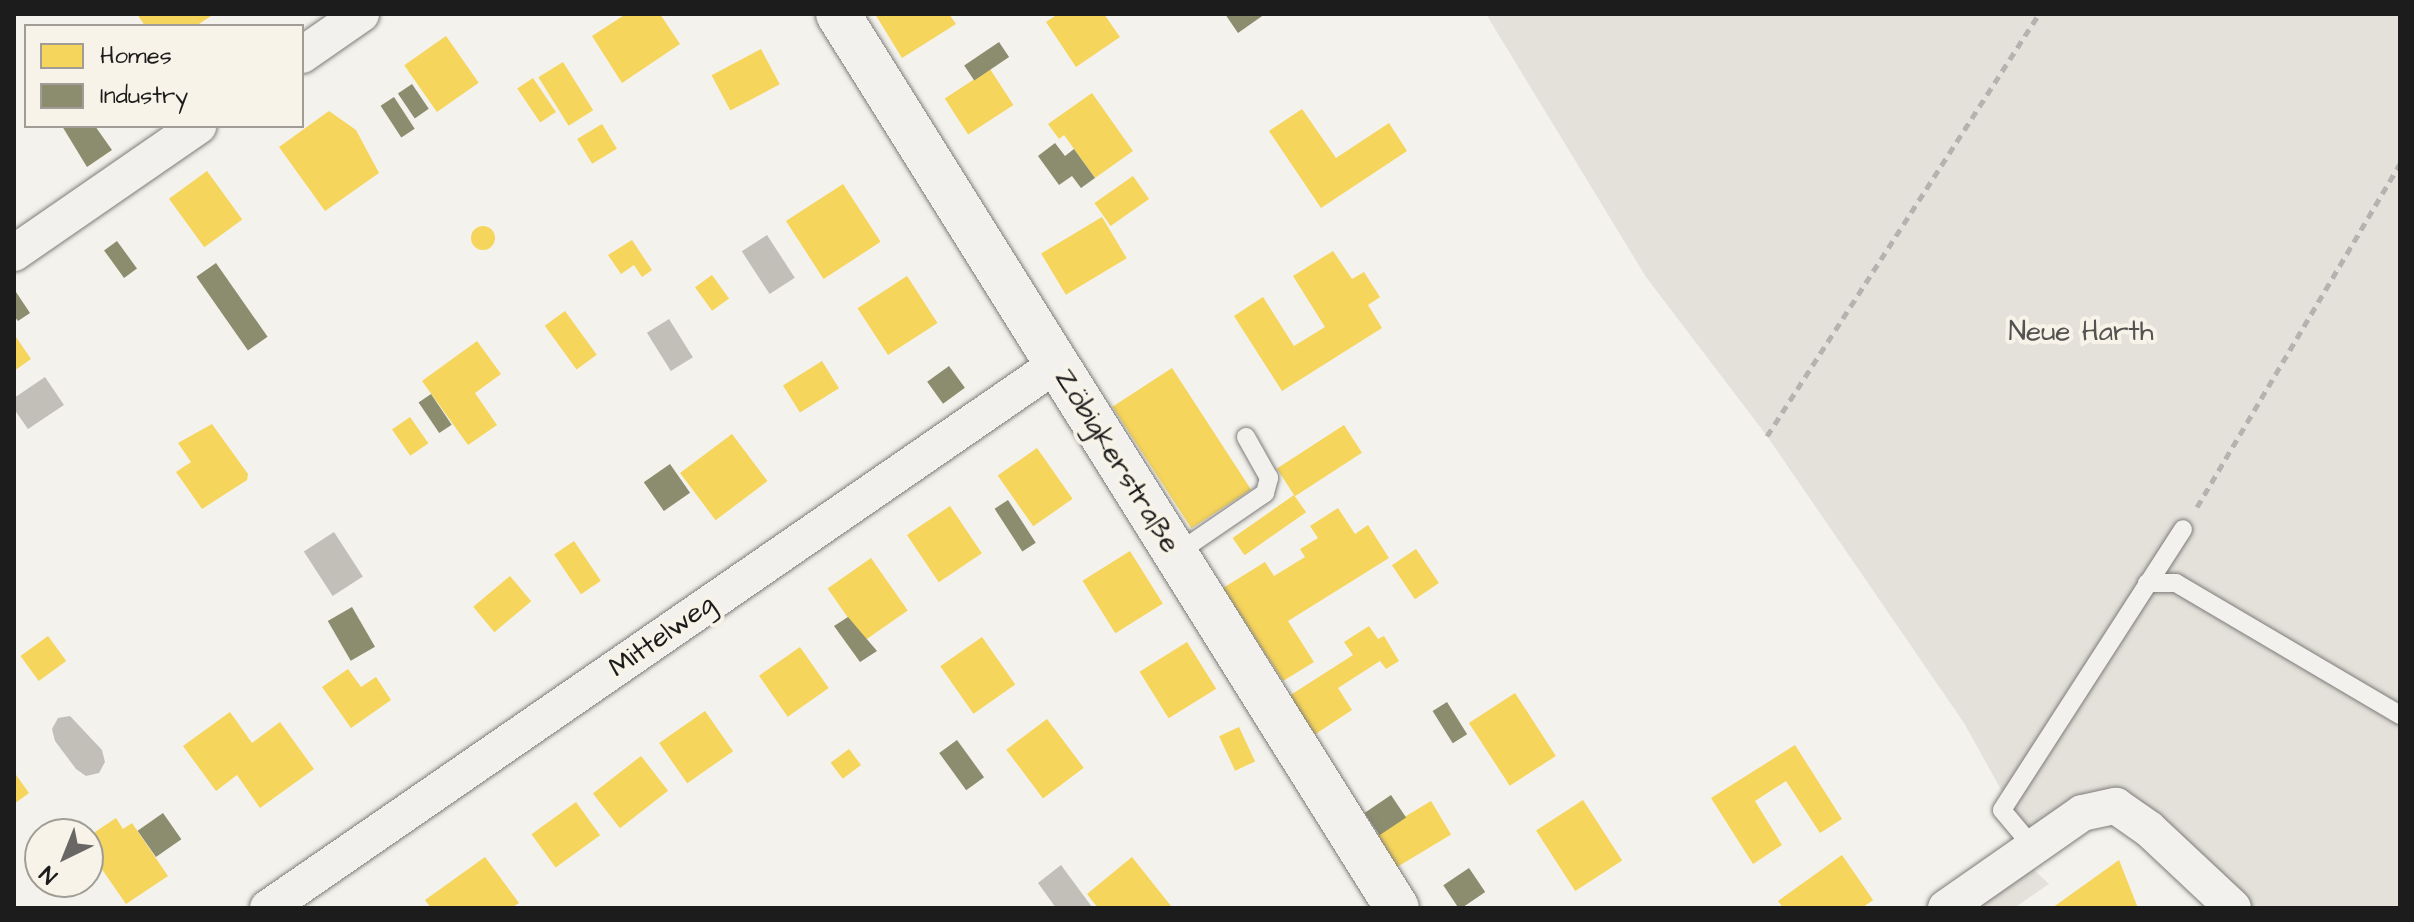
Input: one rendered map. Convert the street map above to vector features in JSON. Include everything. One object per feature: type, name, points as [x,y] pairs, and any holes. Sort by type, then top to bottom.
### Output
[{"type":"main road","name":"Zöbigkerstraße","points":[[838,14],[1397,908]]},
{"type":"street","points":[[304,54],[361,14]]},
{"type":"street","points":[[14,253],[195,128]]},
{"type":"street","name":"Mittelweg","points":[[268,908],[1057,364]]},
{"type":"street","points":[[1946,908],[2082,813],[2116,806],[2149,829],[2233,908]]},
{"type":"lane","points":[[1176,554],[1265,493],[1269,478],[1246,437]]},
{"type":"lane","points":[[2033,847],[2002,810],[2183,529]]},
{"type":"lane","points":[[2147,583],[2176,583],[2188,589],[2400,715]]},
{"type":"path","points":[[1767,436],[2039,14]]},
{"type":"path","points":[[2183,529],[2400,164]]},
{"type":"green space","name":"Neue Harth","points":[[1486,14],[2400,14],[2400,908],[2233,908],[2116,806],[2033,847],[1964,723],[1767,436],[1646,277]]},
{"type":"green space","points":[[2031,867],[2049,884],[2014,908],[1973,908]]},
{"type":"shaded area","points":[[767,235],[795,278],[770,294],[742,251]]},
{"type":"shaded area","points":[[669,319],[693,357],[671,371],[647,333]]},
{"type":"shaded area","points":[[45,377],[64,405],[28,429],[14,409],[14,398]]},
{"type":"shaded area","points":[[334,532],[363,576],[333,596],[304,552]]},
{"type":"shaded area","points":[[70,716],[102,750],[105,762],[99,773],[86,776],[76,769],[55,741],[52,729],[58,718]]},
{"type":"shaded area","points":[[1061,865],[1091,908],[1056,908],[1038,883]]},
{"type":"building: Homes","points":[[137,14],[211,16],[199,24],[144,24]]},
{"type":"building: Homes","points":[[626,14],[660,14],[680,44],[622,83],[592,36]]},
{"type":"building: Homes","points":[[875,14],[949,14],[956,24],[902,58]]},
{"type":"building: Homes","points":[[1058,14],[1104,14],[1120,37],[1076,67],[1046,22]]},
{"type":"building: Homes","points":[[446,36],[479,83],[437,112],[404,65]]},
{"type":"building: Homes","points":[[761,49],[780,84],[730,111],[712,75]]},
{"type":"building: Homes","points":[[563,62],[593,110],[569,126],[538,77]]},
{"type":"building: Homes","points":[[990,69],[1013,105],[968,134],[945,98]]},
{"type":"building: Homes","points":[[533,78],[556,112],[540,123],[517,89]]},
{"type":"building: Homes","points":[[1092,93],[1133,151],[1095,178],[1064,135],[1059,139],[1048,124]]},
{"type":"building: Homes","points":[[1302,109],[1336,158],[1389,123],[1407,151],[1321,208],[1269,131]]},
{"type":"building: Homes","points":[[329,111],[356,130],[379,173],[325,211],[279,147]]},
{"type":"building: Homes","points":[[602,124],[617,149],[592,164],[577,139]]},
{"type":"building: Homes","points":[[207,171],[242,220],[204,247],[169,199]]},
{"type":"building: Homes","points":[[1133,176],[1149,199],[1111,226],[1094,203]]},
{"type":"building: Homes","points":[[843,184],[881,242],[824,279],[786,221]]},
{"type":"building: Homes","points":[[1102,217],[1127,258],[1066,295],[1041,254]]},
{"type":"building: Homes","points":[[483,226],[492,229],[495,238],[492,247],[483,250],[474,247],[471,238],[474,229]]},
{"type":"building: Homes","points":[[632,240],[652,270],[642,277],[634,265],[621,274],[608,255]]},
{"type":"building: Homes","points":[[1333,251],[1352,279],[1364,272],[1380,297],[1368,305],[1382,328],[1282,391],[1234,316],[1263,297],[1294,346],[1325,327],[1293,276]]},
{"type":"building: Homes","points":[[712,275],[729,298],[712,311],[695,287]]},
{"type":"building: Homes","points":[[907,276],[937,323],[888,355],[858,308]]},
{"type":"building: Homes","points":[[565,311],[597,355],[577,369],[545,326]]},
{"type":"building: Homes","points":[[14,334],[31,359],[14,371]]},
{"type":"building: Homes","points":[[477,341],[501,374],[475,393],[497,425],[468,445],[422,381]]},
{"type":"building: Homes","points":[[822,361],[839,388],[800,413],[783,385]]},
{"type":"building: Homes","points":[[1172,368],[1251,490],[1191,528],[1112,407]]},
{"type":"building: Homes","points":[[410,417],[428,443],[410,456],[392,430]]},
{"type":"building: Homes","points":[[212,424],[248,474],[247,480],[202,509],[176,472],[191,462],[178,443]]},
{"type":"building: Homes","points":[[1344,425],[1362,453],[1295,496],[1277,469]]},
{"type":"building: Homes","points":[[732,434],[768,481],[716,520],[680,473]]},
{"type":"building: Homes","points":[[1037,448],[1073,499],[1033,526],[998,476]]},
{"type":"building: Homes","points":[[1294,495],[1306,512],[1245,555],[1233,538]]},
{"type":"building: Homes","points":[[950,506],[982,553],[939,582],[907,535]]},
{"type":"building: Homes","points":[[1338,508],[1355,534],[1368,525],[1389,558],[1288,621],[1314,662],[1283,681],[1223,588],[1265,562],[1274,576],[1305,557],[1300,549],[1318,538],[1310,526]]},
{"type":"building: Homes","points":[[574,541],[601,581],[581,594],[554,554]]},
{"type":"building: Homes","points":[[1416,549],[1439,583],[1415,599],[1392,565]]},
{"type":"building: Homes","points":[[1130,551],[1163,604],[1115,633],[1083,581]]},
{"type":"building: Homes","points":[[871,558],[908,610],[864,641],[828,588]]},
{"type":"building: Homes","points":[[510,576],[531,601],[494,632],[473,607]]},
{"type":"building: Homes","points":[[1369,626],[1378,639],[1384,636],[1399,661],[1386,669],[1380,661],[1338,688],[1352,710],[1314,735],[1289,696],[1353,655],[1344,642]]},
{"type":"building: Homes","points":[[48,636],[66,661],[39,681],[20,656]]},
{"type":"building: Homes","points":[[982,637],[1015,685],[973,714],[940,666]]},
{"type":"building: Homes","points":[[1187,642],[1216,689],[1169,718],[1140,672]]},
{"type":"building: Homes","points":[[800,647],[829,688],[788,717],[759,676]]},
{"type":"building: Homes","points":[[348,669],[361,687],[376,677],[391,700],[351,728],[322,687]]},
{"type":"building: Homes","points":[[1515,693],[1556,756],[1510,786],[1469,723]]},
{"type":"building: Homes","points":[[705,711],[733,751],[687,783],[659,743]]},
{"type":"building: Homes","points":[[230,712],[252,743],[280,722],[314,769],[260,808],[237,775],[216,791],[183,746]]},
{"type":"building: Homes","points":[[1047,719],[1084,768],[1043,798],[1006,750]]},
{"type":"building: Homes","points":[[1239,727],[1255,761],[1235,771],[1219,736]]},
{"type":"building: Homes","points":[[1795,745],[1842,819],[1820,833],[1786,781],[1755,801],[1782,845],[1753,864],[1711,798]]},
{"type":"building: Homes","points":[[849,749],[861,765],[843,779],[831,763]]},
{"type":"building: Homes","points":[[641,756],[668,791],[620,828],[593,794]]},
{"type":"building: Homes","points":[[14,772],[29,793],[14,804]]},
{"type":"building: Homes","points":[[1583,800],[1622,860],[1575,891],[1536,830]]},
{"type":"building: Homes","points":[[1431,801],[1451,834],[1397,867],[1377,833]]},
{"type":"building: Homes","points":[[576,802],[600,835],[556,867],[532,834]]},
{"type":"building: Homes","points":[[116,818],[123,829],[132,823],[168,876],[126,904],[104,872],[104,826]]},
{"type":"building: Homes","points":[[1842,855],[1873,900],[1862,908],[1783,908],[1778,901]]},
{"type":"building: Homes","points":[[485,857],[519,903],[511,908],[431,908],[425,900]]},
{"type":"building: Homes","points":[[1132,857],[1173,908],[1098,908],[1087,894]]},
{"type":"building: Homes","points":[[2119,860],[2138,908],[2052,908]]},
{"type":"building: Industry","points":[[1225,14],[1265,14],[1238,33]]},
{"type":"building: Industry","points":[[999,42],[1009,57],[974,80],[964,65]]},
{"type":"building: Industry","points":[[412,84],[429,109],[415,118],[398,94]]},
{"type":"building: Industry","points":[[394,97],[415,129],[401,138],[381,106]]},
{"type":"building: Industry","points":[[63,128],[96,128],[112,150],[87,167]]},
{"type":"building: Industry","points":[[1055,143],[1065,156],[1074,149],[1095,178],[1081,188],[1072,176],[1059,185],[1038,156]]},
{"type":"building: Industry","points":[[117,241],[137,269],[124,278],[104,250]]},
{"type":"building: Industry","points":[[216,263],[268,337],[248,350],[196,277]]},
{"type":"building: Industry","points":[[14,289],[30,313],[18,321],[14,316]]},
{"type":"building: Industry","points":[[949,366],[965,388],[943,404],[927,382]]},
{"type":"building: Industry","points":[[431,394],[452,425],[439,433],[419,402]]},
{"type":"building: Industry","points":[[670,464],[690,493],[664,511],[644,482]]},
{"type":"building: Industry","points":[[1008,500],[1036,543],[1022,551],[995,509]]},
{"type":"building: Industry","points":[[352,607],[375,647],[351,661],[328,621]]},
{"type":"building: Industry","points":[[848,617],[877,651],[860,662],[834,626]]},
{"type":"building: Industry","points":[[1447,702],[1467,734],[1453,743],[1433,711]]},
{"type":"building: Industry","points":[[957,740],[984,777],[966,790],[939,753]]},
{"type":"building: Industry","points":[[1391,795],[1406,817],[1380,835],[1364,813]]},
{"type":"building: Industry","points":[[163,813],[181,839],[156,857],[138,831]]},
{"type":"building: Industry","points":[[1469,868],[1485,892],[1459,908],[1443,885]]}]
